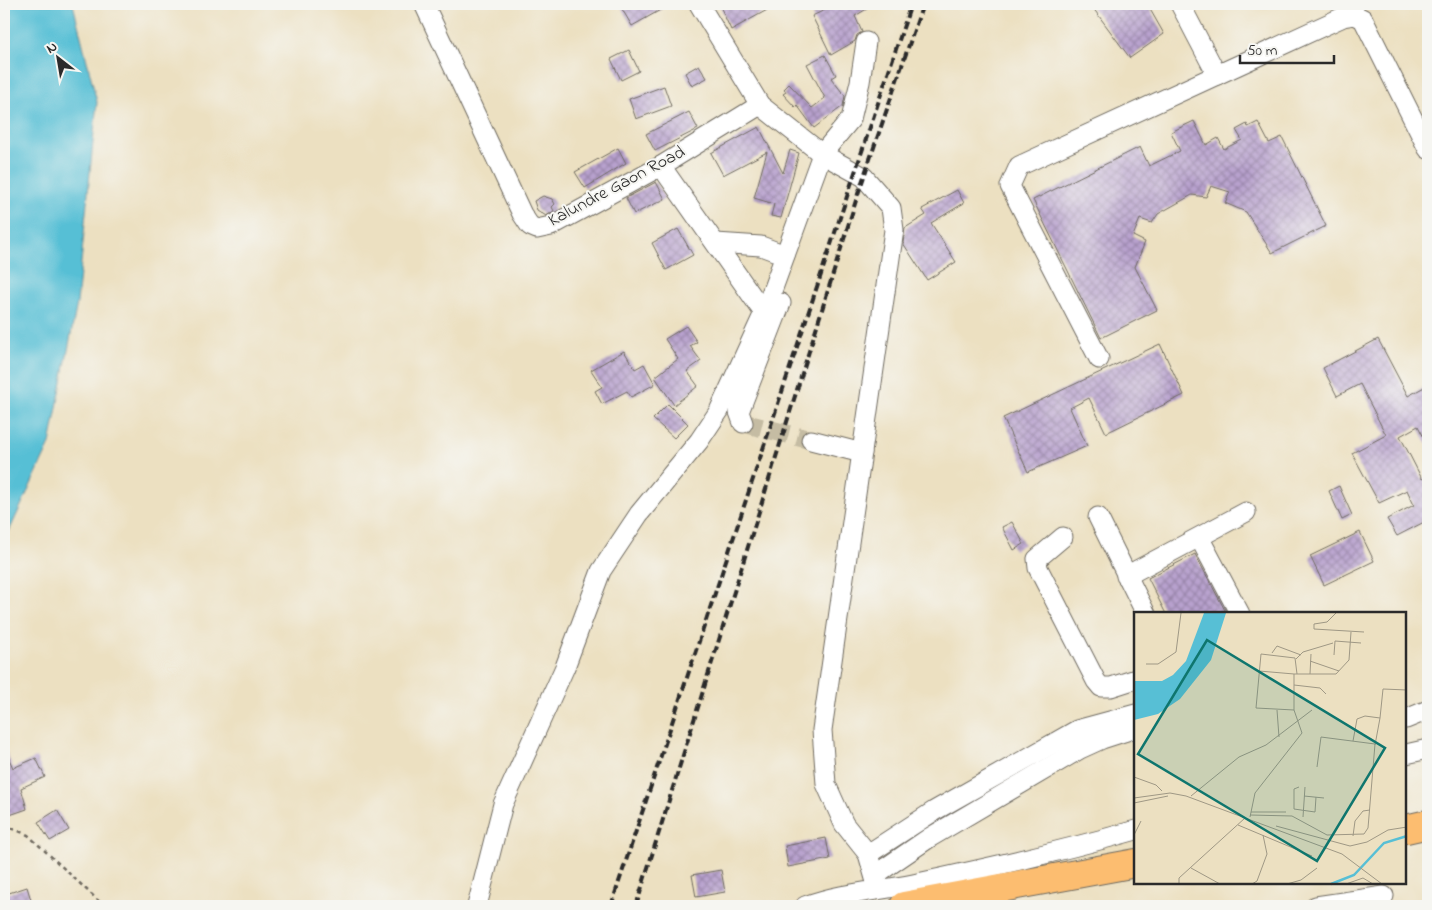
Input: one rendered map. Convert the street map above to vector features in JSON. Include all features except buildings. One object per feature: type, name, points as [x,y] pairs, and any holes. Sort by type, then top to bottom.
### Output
[{"type":"highway","points":[[1407,810],[1428,805]]},
{"type":"highway","points":[[1407,829],[1428,824]]},
{"type":"highway","points":[[904,906],[942,888],[1134,863]]},
{"type":"highway","points":[[1002,906],[1134,882]]},
{"type":"street","name":"Kalundre Gaon Road","points":[[424,4],[522,214],[530,226],[537,229],[551,226],[661,166],[760,105]]},
{"type":"street","points":[[699,4],[760,105],[822,154],[864,177],[891,208],[894,230],[822,730],[826,784],[844,824],[868,854],[877,882]]},
{"type":"street","points":[[1180,4],[1217,75]]},
{"type":"street","points":[[1099,359],[1010,186],[1020,166],[1343,17],[1355,16],[1364,12],[1428,149]]},
{"type":"street","points":[[477,906],[503,804],[564,667],[601,571],[639,514],[699,441],[719,411],[764,313],[822,154],[851,118],[860,82],[866,42]]},
{"type":"street","points":[[661,166],[764,313]]},
{"type":"street","points":[[716,244],[761,246],[785,255]]},
{"type":"street","points":[[743,422],[739,412],[782,298],[775,284]]},
{"type":"street","points":[[811,440],[862,453]]},
{"type":"street","points":[[1126,576],[1200,539],[1246,512]]},
{"type":"street","points":[[1098,517],[1145,612]]},
{"type":"street","points":[[1063,537],[1037,559],[1038,568],[1096,681],[1101,687],[1111,687],[1134,680]]},
{"type":"street","points":[[1200,539],[1239,612]]},
{"type":"street","points":[[1407,720],[1428,710]]},
{"type":"street","points":[[868,854],[934,811],[1077,730],[1134,715]]},
{"type":"street","points":[[805,906],[823,899],[855,900],[959,819],[1080,749],[1102,738],[1134,729]]},
{"type":"street","points":[[1407,754],[1428,749]]},
{"type":"street","points":[[877,882],[942,888],[1134,831]]},
{"type":"street","points":[[1316,906],[1384,896]]},
{"type":"path","points":[[4,825],[28,835],[104,906]]},
{"type":"water","points":[[4,4],[73,4],[97,102],[77,303],[50,444],[4,542]]},
{"type":"tunnel","points":[[743,423],[811,440]]},
{"type":"railway","points":[[611,906],[911,4]]},
{"type":"railway","points":[[636,906],[858,194],[923,4]]}]
